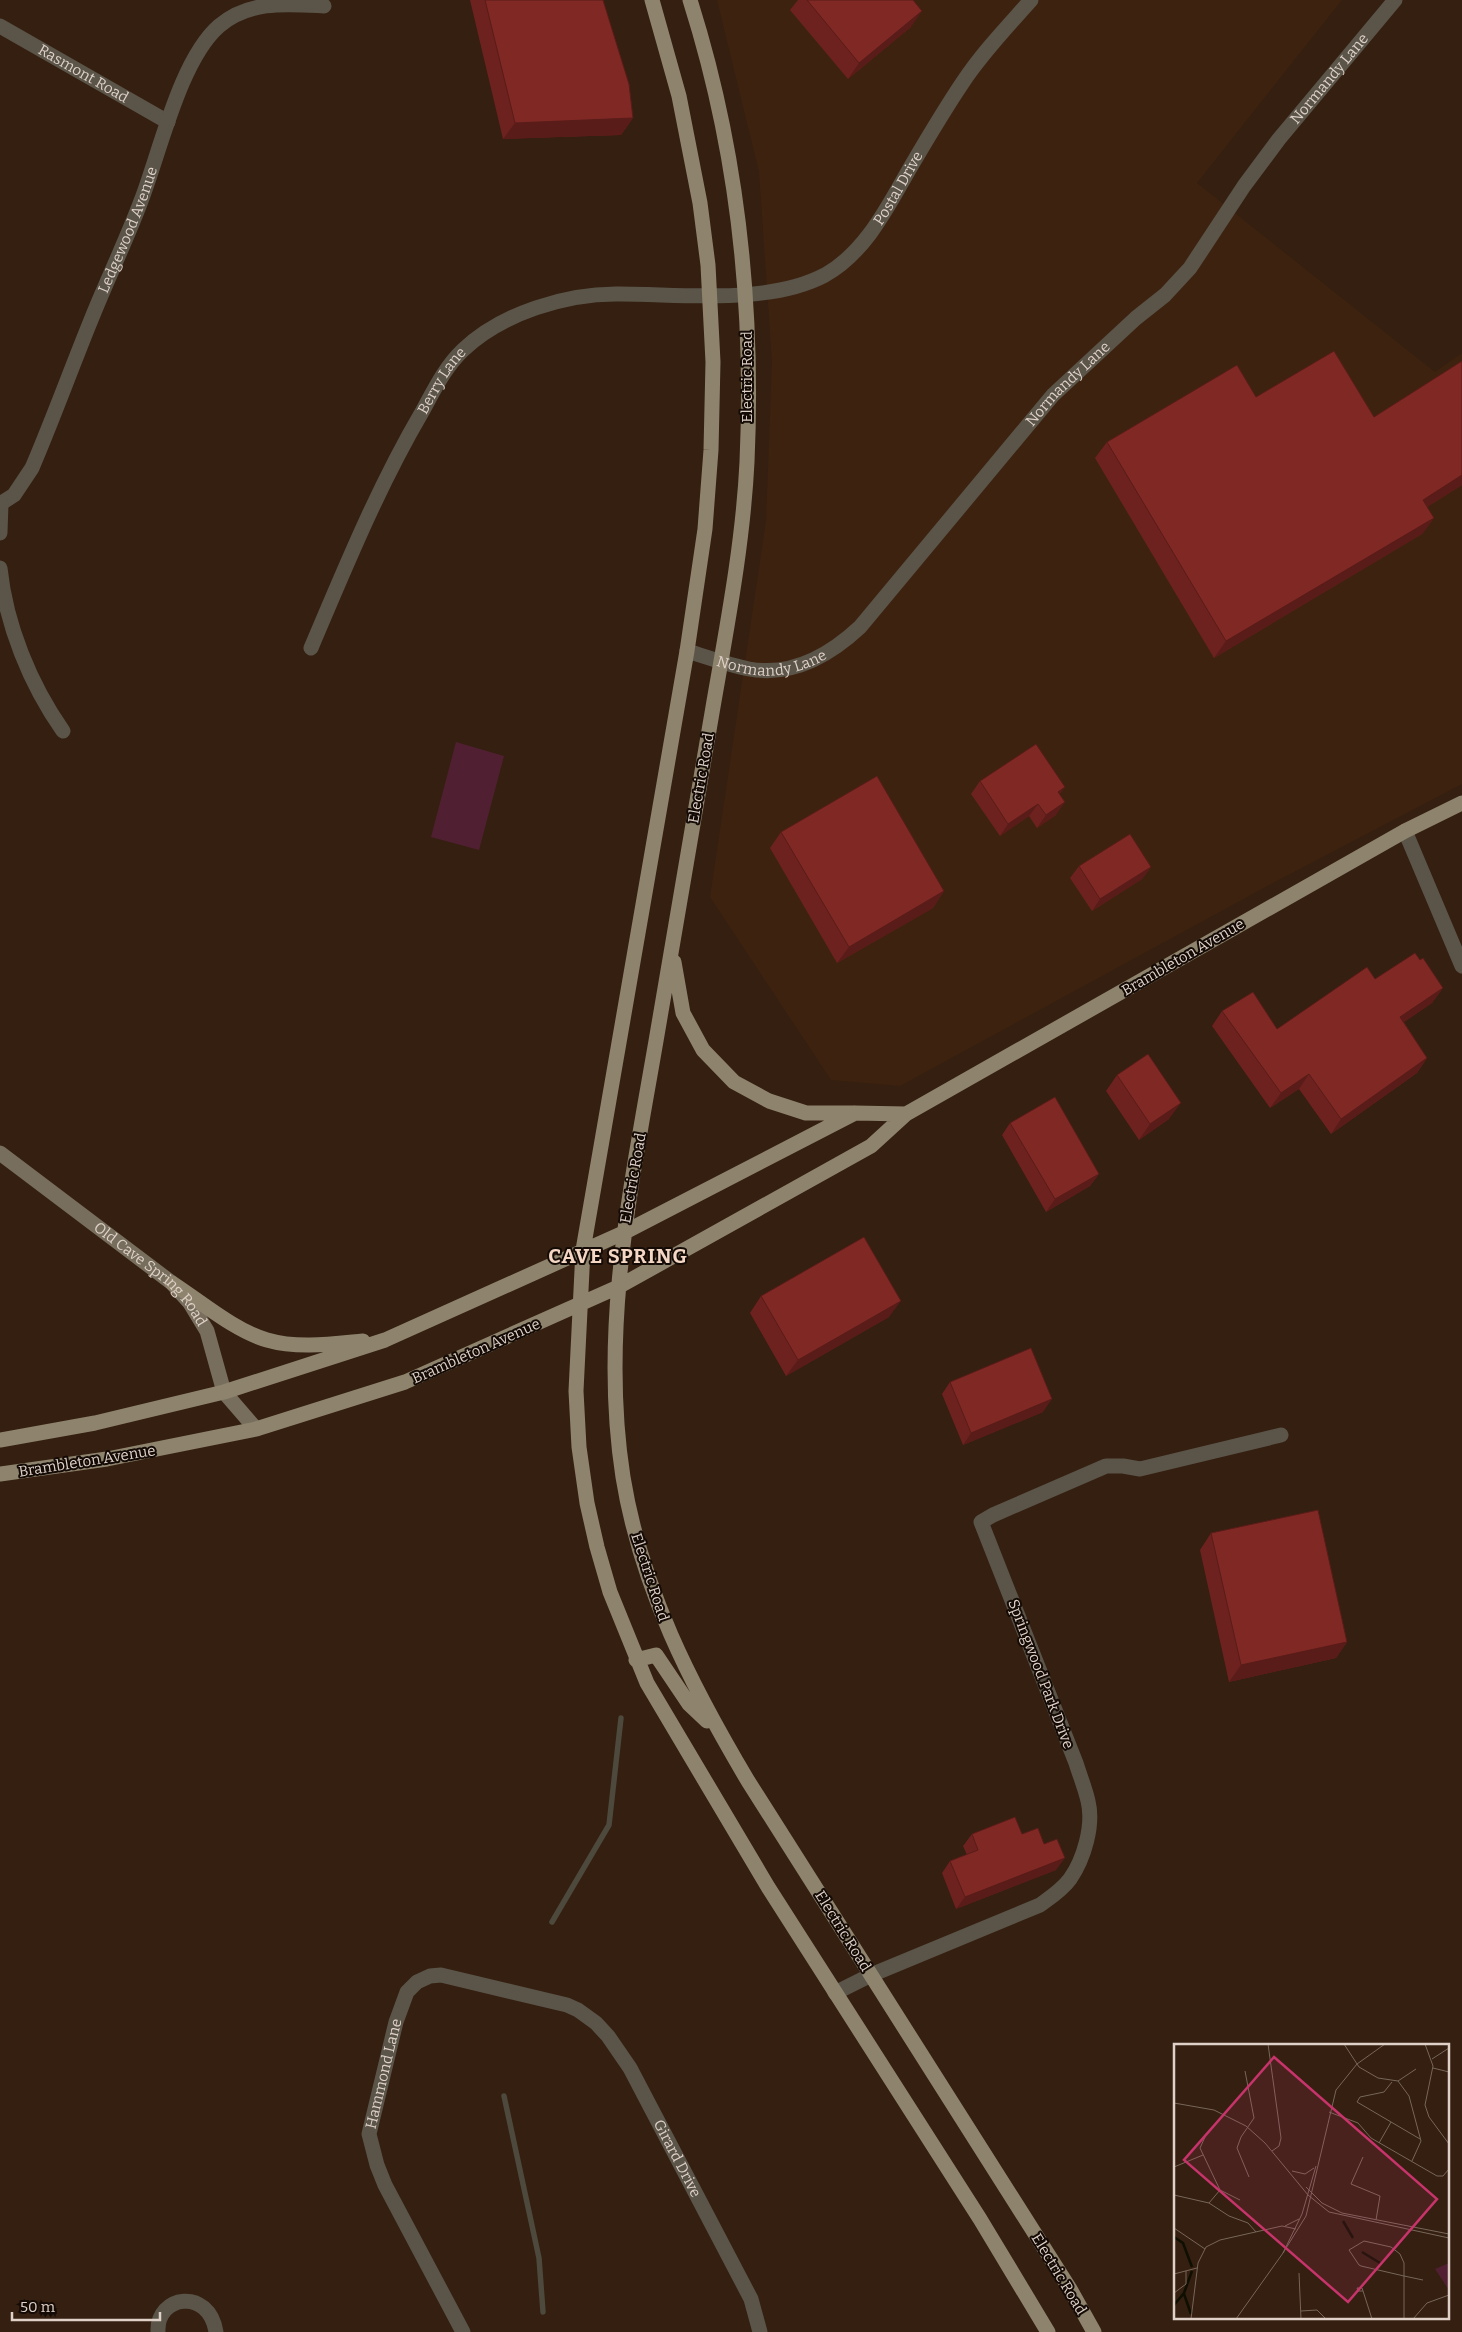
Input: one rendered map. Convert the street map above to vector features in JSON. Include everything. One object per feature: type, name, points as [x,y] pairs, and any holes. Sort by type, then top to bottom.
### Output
[{"type":"main road","points":[[652,0],[679,96],[700,203],[710,295],[713,362],[711,450],[705,529],[687,651],[583,1250],[576,1391],[579,1447],[587,1503],[610,1592],[647,1684],[768,1887],[980,2219],[1048,2332]]},
{"type":"main road","name":"Electric Road","points":[[690,0],[715,93],[730,167],[746,294],[749,372],[747,464],[741,537],[623,1233],[614,1335],[616,1421],[624,1480],[637,1539],[655,1598],[677,1651],[720,1735],[1070,2289],[1094,2332]]},
{"type":"main road","name":"Brambleton Avenue","points":[[0,1474],[107,1459],[256,1429],[405,1382],[579,1306],[618,1287],[871,1146],[906,1114],[1405,831],[1462,803]]},
{"type":"main road","points":[[672,951],[683,1013],[703,1050],[734,1082],[769,1101],[806,1112],[906,1114]]},
{"type":"main road","points":[[0,1440],[95,1422],[224,1392],[384,1340],[500,1290],[623,1233],[855,1113]]},
{"type":"main road","points":[[172,1283],[235,1324],[267,1340],[309,1345],[384,1340]]},
{"type":"main road","points":[[636,1660],[656,1655],[689,1704],[720,1735]]},
{"type":"street","name":"Postal Drive","points":[[710,295],[774,292],[801,285],[826,274],[860,245],[879,221],[965,78],[1031,0]]},
{"type":"street","name":"Normandy Lane","points":[[687,651],[751,669],[776,669],[801,665],[825,656],[860,627],[1053,394],[1136,318],[1165,295],[1190,268],[1244,186],[1279,139],[1395,0]]},
{"type":"street","name":"Ledgewood Avenue","points":[[0,534],[1,504],[14,495],[27,476],[39,452],[142,200],[168,122],[185,80],[206,40],[220,25],[237,14],[261,6],[286,4],[324,6]]},
{"type":"street","name":"Rasmont Road","points":[[0,26],[168,122]]},
{"type":"street","name":"Berry Lane","points":[[311,648],[397,454],[445,372],[465,349],[485,332],[508,320],[550,304],[584,296],[619,294],[654,296],[710,295]]},
{"type":"street","points":[[0,568],[9,620],[34,681],[63,731]]},
{"type":"street","points":[[1405,831],[1462,966]]},
{"type":"street","name":"Old Cave Spring Road","points":[[0,1153],[172,1283],[190,1303],[207,1331],[224,1392],[256,1429]]},
{"type":"street","name":"Springwood Park Drive","points":[[835,1993],[871,1974],[1040,1904],[1056,1894],[1070,1878],[1081,1859],[1087,1837],[1089,1802],[981,1522],[992,1515],[1106,1466],[1123,1466],[1140,1470],[1281,1434]]},
{"type":"street","name":"Hammond Lane","points":[[463,2332],[385,2185],[377,2165],[369,2134],[396,2022],[407,1992],[417,1982],[430,1976],[441,1974],[567,2005]]},
{"type":"street","name":"Girard Drive","points":[[567,2005],[578,2010],[596,2023],[630,2068],[751,2299],[760,2332]]},
{"type":"street","points":[[158,2332],[160,2319],[168,2307],[179,2302],[191,2301],[206,2308],[213,2318],[216,2332]]},
{"type":"shaded area","points":[[717,0],[1342,0],[1197,183],[1435,372],[1462,353],[1462,784],[1271,884],[900,1086],[831,1080],[710,897],[766,521],[772,362],[759,172]]},
{"type":"shaded area","points":[[456,742],[504,756],[479,850],[431,837]]},
{"type":"building","points":[[485,0],[603,0],[629,84],[633,118],[515,123]]},
{"type":"building","points":[[807,0],[913,0],[922,11],[859,63]]},
{"type":"building","points":[[1334,351],[1374,417],[1462,361],[1462,475],[1423,500],[1434,518],[1226,641],[1107,442],[1237,365],[1256,397]]},
{"type":"building","points":[[1036,744],[1065,787],[1058,792],[1065,802],[1046,815],[1038,804],[1008,824],[980,781]]},
{"type":"building","points":[[877,776],[944,891],[849,947],[781,832]]},
{"type":"building","points":[[1130,834],[1151,867],[1100,899],[1079,866]]},
{"type":"building","points":[[1415,953],[1420,960],[1423,958],[1443,988],[1400,1017],[1427,1058],[1341,1119],[1309,1074],[1281,1093],[1222,1011],[1253,992],[1277,1029],[1367,967],[1375,979]]},
{"type":"building","points":[[1148,1054],[1181,1103],[1150,1124],[1117,1075]]},
{"type":"building","points":[[1055,1097],[1099,1174],[1055,1199],[1010,1123]]},
{"type":"building","points":[[864,1237],[901,1301],[798,1360],[761,1296]]},
{"type":"building","points":[[1031,1348],[1052,1399],[971,1433],[950,1382]]},
{"type":"building","points":[[1318,1510],[1347,1642],[1241,1665],[1211,1533]]},
{"type":"building","points":[[1015,1817],[1022,1834],[1038,1828],[1044,1844],[1057,1839],[1065,1858],[965,1897],[950,1861],[978,1850],[972,1834]]},
{"type":"waterway","points":[[552,1922],[609,1825],[621,1718]]},
{"type":"waterway","points":[[504,2096],[539,2258],[543,2312]]},
{"type":"district","name":"CAVE SPRING","points":[[618,1256]]}]
